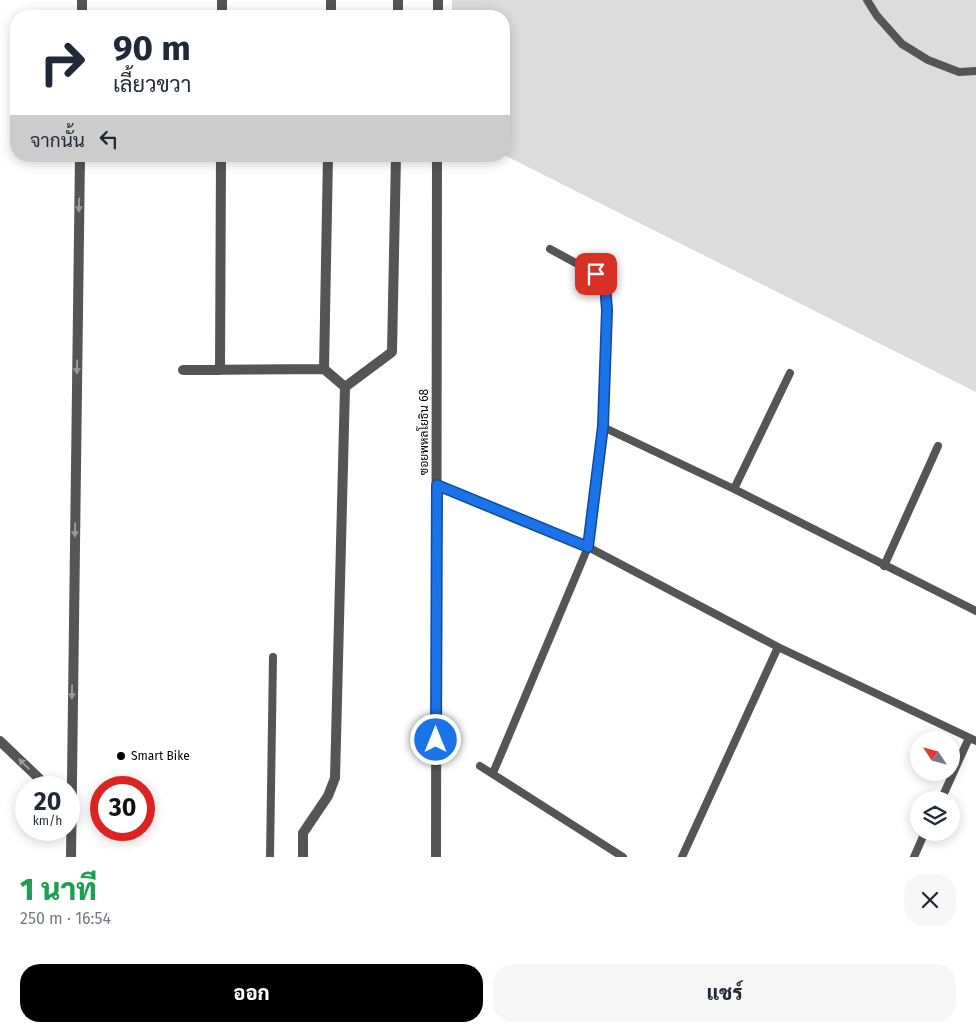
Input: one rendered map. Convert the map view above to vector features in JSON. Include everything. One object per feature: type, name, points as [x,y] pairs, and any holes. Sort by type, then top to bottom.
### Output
[{"type":"street","points":[[70,776],[80,162]]},
{"type":"street","points":[[220,370],[221,162]]},
{"type":"street","points":[[324,369],[328,162]]},
{"type":"street","points":[[345,387],[392,352],[396,162]]},
{"type":"street","name":"ซอยพหลโยธิน 68","points":[[436,857],[437,162]]},
{"type":"street","points":[[183,370],[324,369],[345,387]]},
{"type":"street","points":[[303,857],[303,833],[328,796],[336,778],[345,387]]},
{"type":"street","points":[[0,741],[36,776]]},
{"type":"street","points":[[71,841],[71,857]]},
{"type":"lane","points":[[867,0],[877,16],[902,44],[928,60],[959,72],[976,71]]},
{"type":"lane","points":[[493,774],[588,547],[603,426],[607,310],[605,284],[596,274],[550,249]]},
{"type":"lane","points":[[734,489],[790,373]]},
{"type":"lane","points":[[603,426],[734,489],[976,611]]},
{"type":"lane","points":[[884,566],[938,446]]},
{"type":"lane","points":[[437,485],[588,547],[778,647],[973,740],[946,791]]},
{"type":"lane","points":[[682,857],[778,647]]},
{"type":"lane","points":[[270,857],[273,657]]},
{"type":"lane","points":[[480,766],[623,857]]},
{"type":"lane","points":[[914,857],[921,841]]},
{"type":"shaded area","points":[[452,0],[976,0],[976,392],[510,158],[510,10],[452,10]]},
{"type":"place","name":"Smart Bike","points":[[121,756]]},
{"type":"route","points":[[436,740],[437,485],[588,547],[603,426],[607,310],[605,284],[596,274]]}]
